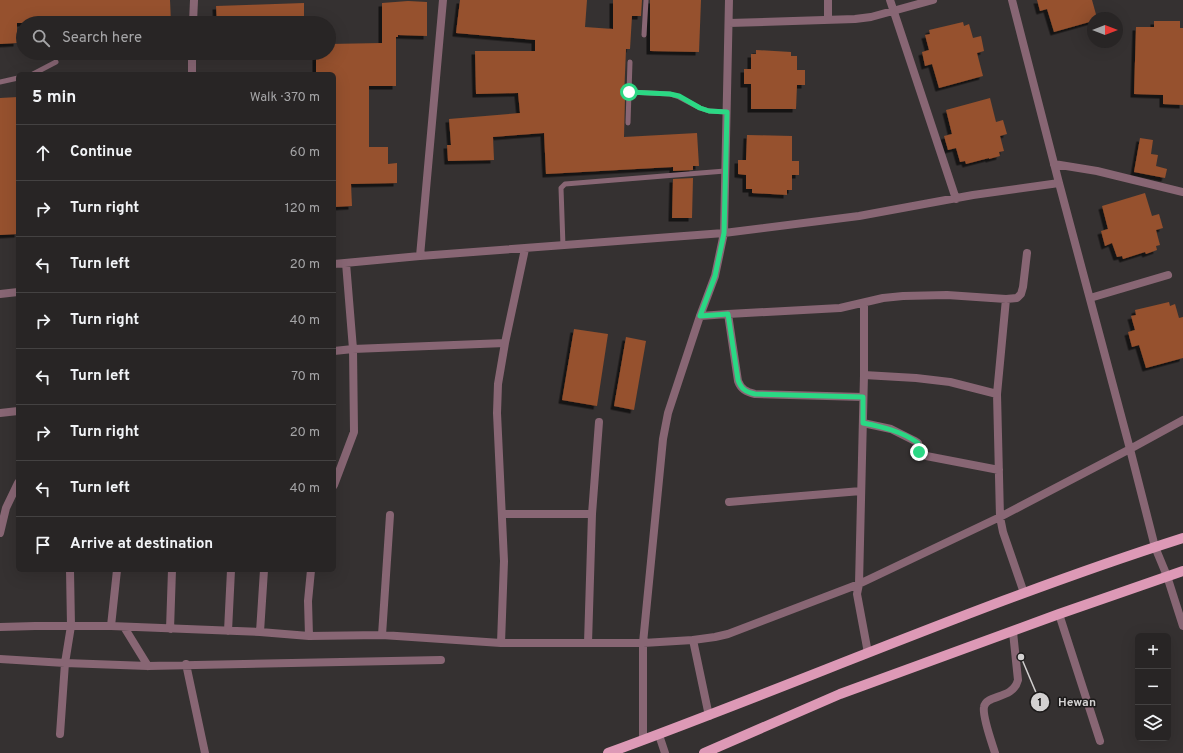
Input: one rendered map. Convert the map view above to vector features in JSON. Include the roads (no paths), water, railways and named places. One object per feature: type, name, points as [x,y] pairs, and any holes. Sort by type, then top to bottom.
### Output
[{"type":"main road","points":[[608,753],[709,716],[1024,593],[1183,538]]},
{"type":"main road","points":[[704,753],[840,694],[1059,614],[1183,571]]},
{"type":"street","points":[[193,16],[194,0]]},
{"type":"street","points":[[420,256],[443,0]]},
{"type":"street","points":[[643,740],[643,643],[663,438],[668,413],[700,316],[715,276],[724,233],[729,0]]},
{"type":"street","points":[[828,0],[828,20]]},
{"type":"street","points":[[890,0],[956,198]]},
{"type":"street","points":[[729,23],[855,20],[933,0]]},
{"type":"street","points":[[1012,0],[1155,547],[1167,576],[1183,626]]},
{"type":"street","points":[[192,60],[192,72]]},
{"type":"street","points":[[1054,164],[1097,171],[1183,192]]},
{"type":"street","points":[[336,264],[724,233],[859,216],[956,198],[1059,183]]},
{"type":"street","points":[[501,643],[504,561],[498,384],[525,249]]},
{"type":"street","points":[[700,316],[840,308],[883,298],[903,296],[947,295],[1006,299],[1017,298],[1021,294],[1023,287],[1027,253]]},
{"type":"street","points":[[336,480],[354,432],[353,350],[346,263]]},
{"type":"street","points":[[1090,298],[1168,275]]},
{"type":"street","points":[[0,294],[16,292]]},
{"type":"street","points":[[1006,299],[996,394],[1000,517],[1003,532],[1024,593]]},
{"type":"street","points":[[864,303],[863,423],[860,491],[859,584],[857,594],[868,653]]},
{"type":"street","points":[[728,314],[738,380],[741,387],[746,392],[755,394],[863,397]]},
{"type":"street","points":[[336,351],[505,343]]},
{"type":"street","points":[[864,375],[916,378],[950,382],[996,394]]},
{"type":"street","points":[[0,413],[16,411]]},
{"type":"street","points":[[0,627],[111,626],[260,632],[310,636],[382,635],[501,643],[643,643],[715,637],[728,634],[859,584],[1000,517],[1183,420]]},
{"type":"street","points":[[588,643],[592,514],[599,422]]},
{"type":"street","points":[[863,423],[891,429],[915,441],[918,443],[919,452],[921,455],[999,470]]},
{"type":"street","points":[[0,533],[6,508],[16,488]]},
{"type":"street","points":[[729,502],[860,491]]},
{"type":"street","points":[[502,514],[592,514]]},
{"type":"street","points":[[382,635],[390,515]]},
{"type":"street","points":[[60,734],[65,663],[71,626],[70,572]]},
{"type":"street","points":[[111,626],[117,572]]},
{"type":"street","points":[[170,629],[172,572]]},
{"type":"street","points":[[228,631],[231,572]]},
{"type":"street","points":[[260,632],[264,572]]},
{"type":"street","points":[[310,636],[308,601],[312,572]]},
{"type":"street","points":[[1059,614],[1100,741]]},
{"type":"street","points":[[124,627],[148,666]]},
{"type":"street","points":[[995,753],[984,714],[984,706],[986,701],[1012,691],[1017,687],[1018,680],[1013,632]]},
{"type":"street","points":[[693,640],[709,716]]},
{"type":"street","points":[[0,659],[148,666],[186,664],[441,660]]},
{"type":"street","points":[[186,664],[205,753]]},
{"type":"street","points":[[659,734],[665,753]]},
{"type":"lane","points":[[644,35],[646,0]]},
{"type":"lane","points":[[37,72],[56,62]]},
{"type":"lane","points":[[628,123],[630,62]]},
{"type":"lane","points":[[0,82],[16,78]]},
{"type":"lane","points":[[629,92],[670,94],[679,96],[700,108],[709,111],[727,112]]},
{"type":"lane","points":[[563,246],[561,188],[565,184],[725,171]]},
{"type":"place","name":"Hewan","points":[[1021,657]]}]
